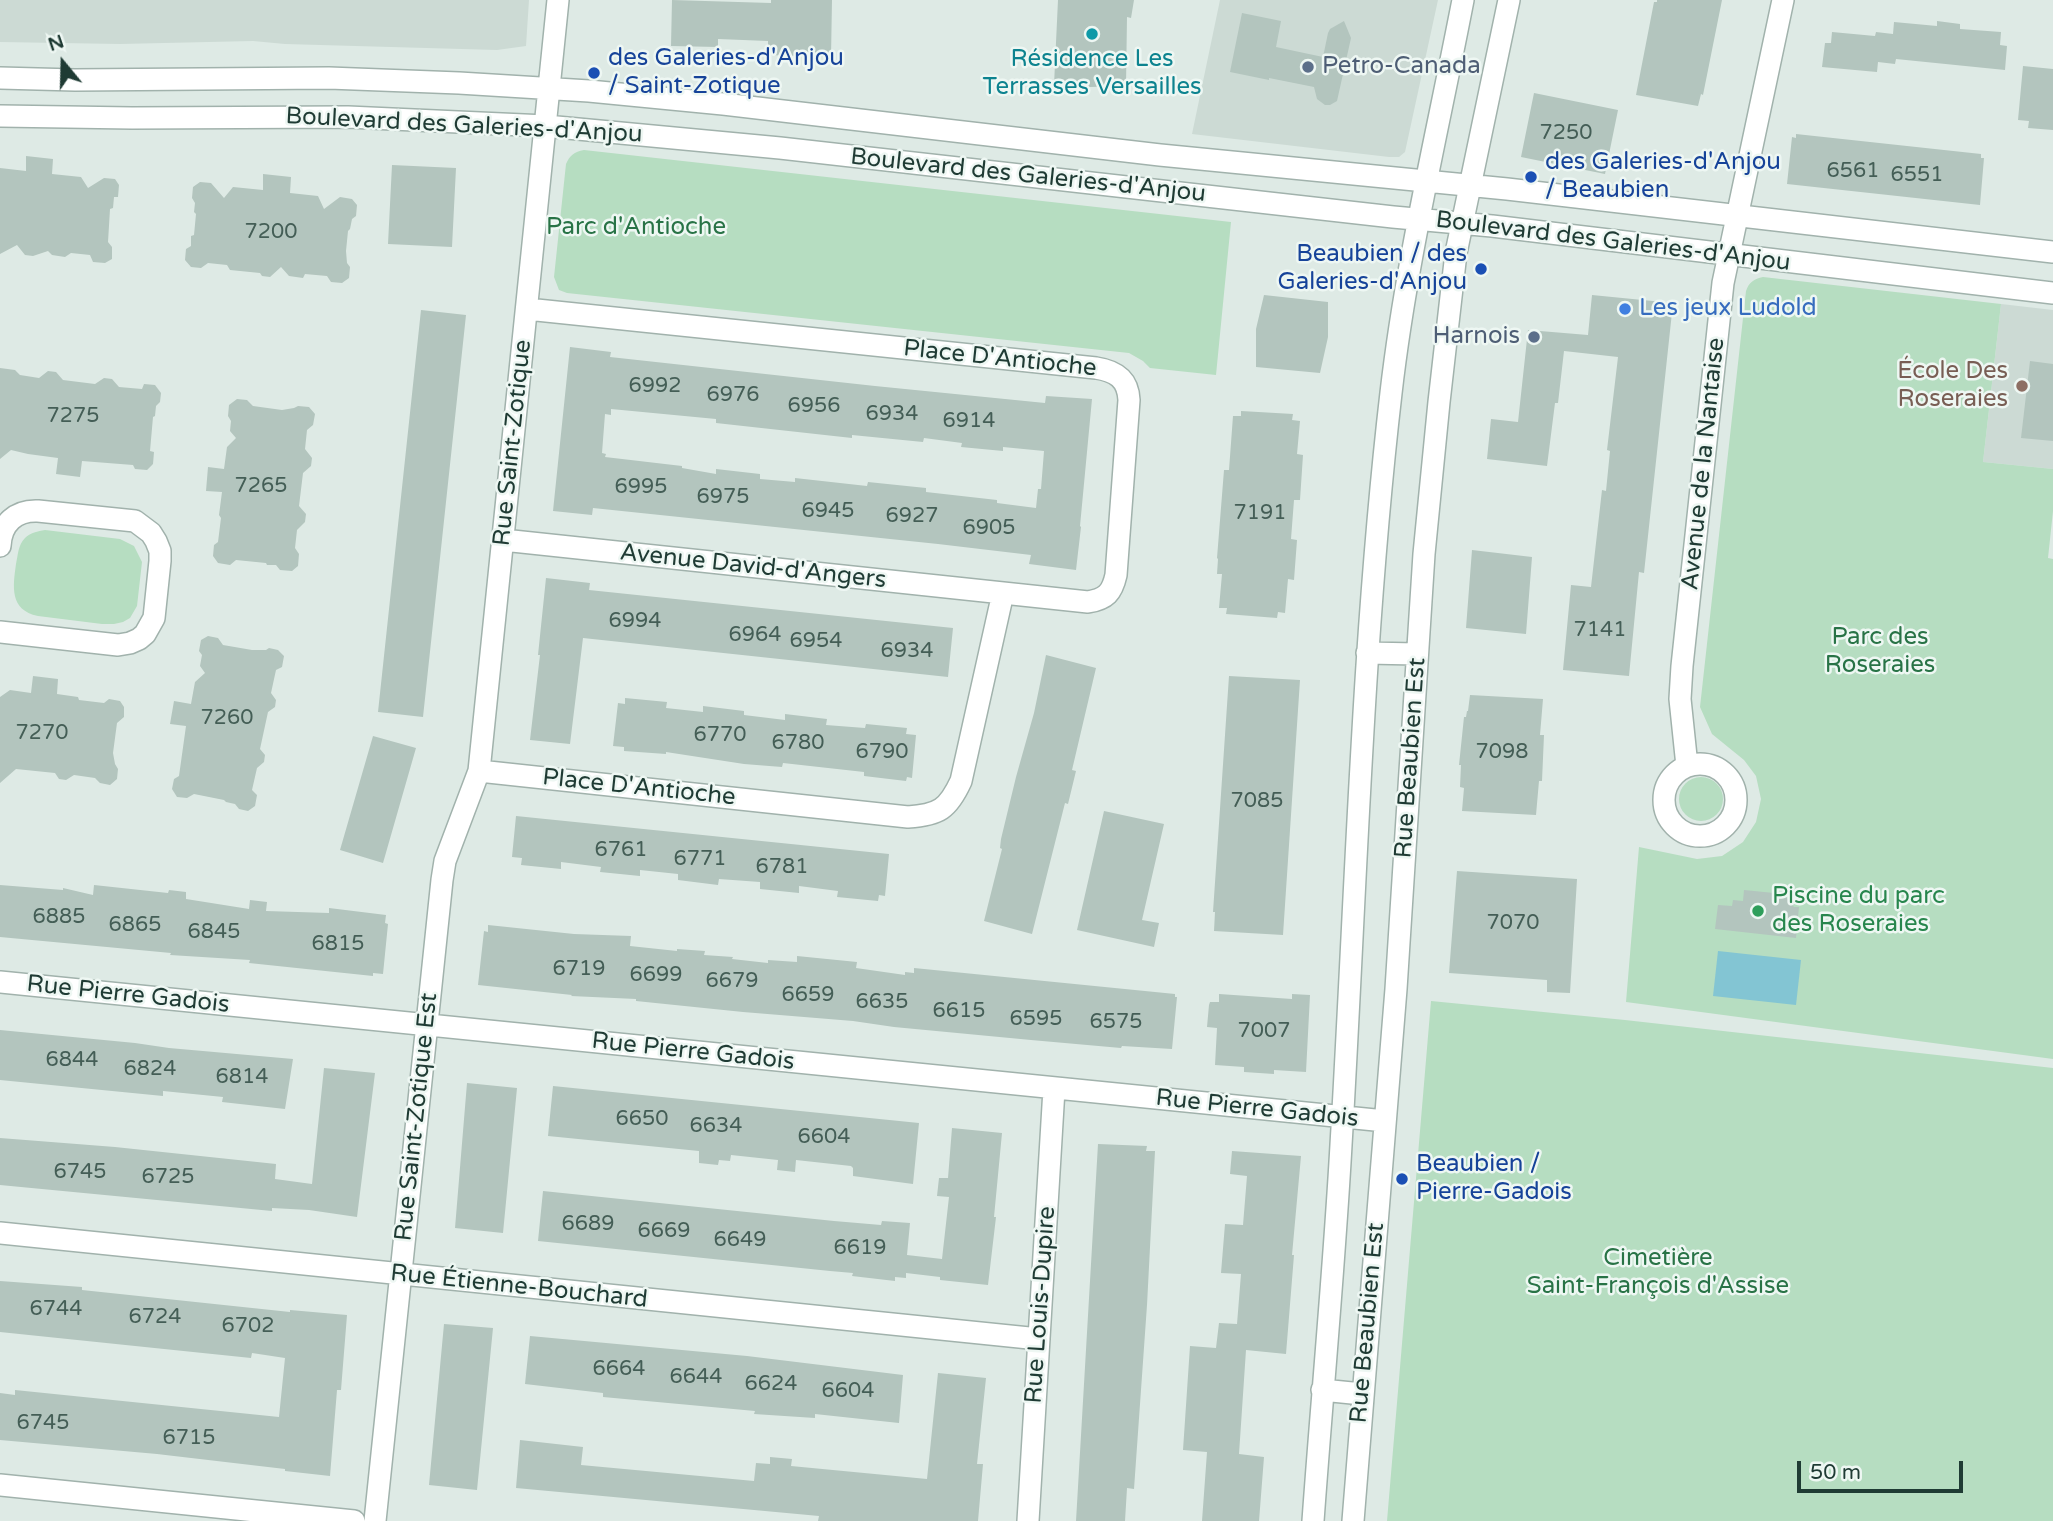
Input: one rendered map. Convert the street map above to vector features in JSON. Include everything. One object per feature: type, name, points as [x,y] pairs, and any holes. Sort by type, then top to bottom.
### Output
[{"type":"street","name":"Rue Saint-Zotique","points":[[442,880],[445,861],[480,771],[558,0]]},
{"type":"street","name":"Rue Beaubien Est","points":[[1313,1521],[1342,1118],[1367,653],[1376,539],[1391,391],[1402,317],[1463,0]]},
{"type":"street","name":"Rue Beaubien Est","points":[[1353,1521],[1396,989],[1424,554],[1439,402],[1456,253],[1509,0]]},
{"type":"street","name":"Avenue de la Nantaise","points":[[1687,766],[1680,699],[1682,666],[1723,283],[1783,0]]},
{"type":"street","name":"Boulevard des Galeries-d'Anjou","points":[[0,78],[328,78],[550,88],[1471,186],[2053,252]]},
{"type":"street","name":"Boulevard des Galeries-d'Anjou","points":[[0,116],[348,117],[546,127],[767,146],[1462,223],[2053,293]]},
{"type":"street","name":"Place D'Antioche","points":[[480,771],[908,817],[926,816],[943,810],[954,797],[961,780],[1003,593],[1088,602],[1109,595],[1114,586],[1129,400],[1126,383],[1115,373],[1096,368],[527,309]]},
{"type":"street","points":[[0,546],[4,527],[11,519],[27,510],[38,511],[135,522],[151,533],[160,551],[160,561],[154,618],[145,634],[130,643],[118,645],[0,632]]},
{"type":"street","name":"Avenue David-d'Angers","points":[[503,540],[1003,593]]},
{"type":"street","points":[[1367,653],[1418,654]]},
{"type":"street","name":"Rue Saint-Zotique Est","points":[[375,1521],[442,880]]},
{"type":"street","name":"Rue Pierre Gadois","points":[[0,982],[1385,1121]]},
{"type":"street","name":"Rue Louis-Dupire","points":[[1028,1521],[1054,1089]]},
{"type":"street","name":"Rue Étienne-Bouchard","points":[[0,1233],[1039,1339]]},
{"type":"street","points":[[1322,1390],[1362,1394]]},
{"type":"street","points":[[0,1485],[354,1521]]},
{"type":"shaded area","points":[[0,0],[529,0],[526,46],[497,50],[253,41],[120,44],[0,42]]},
{"type":"shaded area","points":[[1220,0],[1438,0],[1405,152],[1399,157],[1389,157],[1192,134]]},
{"type":"shaded area","name":"École Des Roseraies","points":[[2001,304],[2053,310],[2053,469],[1983,462]]},
{"type":"green space","name":"Parc d'Antioche","points":[[584,150],[1231,222],[1216,375],[1150,368],[1129,353],[567,293],[559,290],[554,277],[566,164],[573,154]]},
{"type":"green space","name":"Parc des Roseraies","points":[[1763,277],[2001,304],[1983,462],[2053,469],[2053,511],[2048,558],[2053,559],[2053,1059],[1626,1002],[1639,847],[1697,859],[1722,856],[1743,842],[1756,822],[1761,799],[1756,776],[1744,760],[1712,734],[1700,707],[1746,291],[1752,281]]},
{"type":"green space","points":[[45,530],[120,539],[134,546],[142,562],[137,606],[130,618],[114,624],[102,624],[38,616],[22,608],[14,589],[19,550],[27,536]]},
{"type":"green space","points":[[1701,777],[1716,784],[1723,799],[1716,814],[1701,821],[1686,814],[1679,799],[1686,784]]},
{"type":"green space","name":"Cimetière Saint-François d'Assise","points":[[1431,1001],[2053,1068],[2053,1521],[1387,1521]]},
{"type":"water","points":[[1718,951],[1801,960],[1796,1005],[1713,996]]},
{"type":"building","points":[[672,0],[771,3],[771,0],[832,0],[831,57],[768,55],[768,41],[718,39],[718,47],[671,46]]},
{"type":"building","name":"Résidence Les Terrasses Versailles","points":[[1058,0],[1134,0],[1131,18],[1127,17],[1126,86],[1054,85]]},
{"type":"building","points":[[1722,0],[1703,95],[1701,94],[1698,106],[1636,95],[1654,2]]},
{"type":"building","points":[[1242,13],[1281,21],[1276,47],[1323,57],[1330,29],[1344,21],[1351,38],[1337,101],[1325,105],[1317,99],[1314,87],[1230,72]]},
{"type":"building","points":[[1937,21],[1960,24],[1960,29],[2001,32],[2000,45],[2007,46],[2005,70],[1896,59],[1895,64],[1878,62],[1877,72],[1822,67],[1825,43],[1831,43],[1832,32],[1875,36],[1876,32],[1893,34],[1894,22],[1937,26]]},
{"type":"building","points":[[2023,66],[2053,69],[2053,130],[2028,128],[2029,121],[2018,120]]},
{"type":"building","points":[[1534,93],[1618,110],[1605,174],[1521,157]]},
{"type":"building","points":[[1796,134],[1981,154],[1981,158],[1984,158],[1980,205],[1787,184],[1792,137],[1796,138]]},
{"type":"building","points":[[26,156],[53,159],[52,174],[81,177],[88,188],[104,178],[115,179],[119,185],[118,197],[114,197],[113,208],[110,209],[108,242],[112,247],[112,259],[105,263],[93,262],[90,255],[71,253],[65,257],[52,255],[48,251],[33,256],[25,255],[17,245],[0,254],[0,168],[26,171]]},
{"type":"building","points":[[392,165],[456,168],[452,247],[388,244]]},
{"type":"building","points":[[263,174],[291,177],[290,193],[318,196],[324,209],[340,197],[352,199],[357,205],[356,216],[352,219],[348,231],[346,251],[350,267],[349,278],[342,283],[331,282],[327,276],[289,276],[281,267],[270,277],[260,273],[230,270],[227,265],[208,263],[201,268],[191,267],[185,260],[186,249],[191,246],[191,236],[194,235],[196,214],[192,198],[193,187],[200,182],[211,183],[224,198],[233,187],[263,190]]},
{"type":"building","points":[[1264,295],[1328,302],[1328,337],[1320,373],[1256,367],[1256,329]]},
{"type":"building","points":[[1592,295],[1673,303],[1644,573],[1639,572],[1629,676],[1563,670],[1571,585],[1591,587],[1602,490],[1606,491],[1610,451],[1607,450],[1618,357],[1564,351],[1547,466],[1487,459],[1491,419],[1518,422],[1528,330],[1588,335]]},
{"type":"building","points":[[421,310],[466,315],[423,717],[378,712]]},
{"type":"building","points":[[570,347],[611,352],[610,357],[1045,403],[1046,396],[1092,399],[1076,570],[1029,564],[1031,555],[938,544],[593,508],[592,515],[553,511]],"holes":[[[611,409],[716,419],[716,423],[852,438],[852,435],[923,442],[924,438],[962,443],[961,447],[1044,451],[1041,489],[1038,489],[1036,508],[997,503],[997,500],[926,492],[926,488],[868,482],[867,486],[795,478],[795,482],[760,479],[760,474],[716,469],[716,474],[682,466],[605,457],[606,454],[602,453],[605,414],[611,415]]]},
{"type":"building","points":[[2030,361],[2053,364],[2053,441],[2021,438]]},
{"type":"building","points":[[0,368],[39,378],[48,371],[56,372],[63,380],[95,384],[104,378],[112,379],[119,387],[142,389],[144,384],[155,385],[161,393],[153,417],[150,451],[154,452],[153,464],[147,470],[135,469],[133,465],[82,461],[80,477],[56,474],[58,458],[11,450],[0,459]]},
{"type":"building","points":[[237,399],[247,400],[253,406],[282,410],[298,406],[309,407],[315,414],[313,425],[307,430],[305,449],[312,458],[311,466],[303,473],[299,506],[306,514],[305,522],[297,530],[295,548],[299,554],[298,566],[292,571],[280,570],[276,565],[266,563],[236,560],[230,565],[218,563],[213,556],[214,545],[218,542],[222,492],[206,491],[208,467],[224,469],[227,447],[236,438],[230,431],[229,405]]},
{"type":"building","points":[[1241,411],[1293,414],[1292,420],[1300,421],[1297,454],[1303,455],[1300,500],[1294,500],[1291,539],[1297,540],[1294,580],[1288,579],[1285,613],[1278,612],[1277,618],[1226,614],[1227,608],[1219,608],[1222,574],[1217,574],[1217,558],[1224,470],[1229,470],[1233,416],[1241,416]]},
{"type":"building","points":[[1472,550],[1532,557],[1526,634],[1466,628]]},
{"type":"building","points":[[546,578],[590,583],[589,590],[953,628],[948,677],[583,638],[570,744],[530,740]]},
{"type":"building","points":[[208,636],[218,638],[223,645],[252,650],[269,648],[278,650],[284,656],[282,667],[276,670],[271,693],[276,700],[275,707],[268,712],[260,749],[265,755],[264,762],[257,768],[252,790],[257,795],[255,806],[248,811],[224,800],[194,794],[187,798],[177,797],[172,789],[174,779],[179,776],[186,726],[170,724],[174,701],[191,704],[195,682],[205,673],[200,666],[202,655],[199,651],[201,640]]},
{"type":"building","points":[[1046,655],[1096,668],[1072,770],[1076,771],[1068,804],[1065,803],[1032,934],[984,921]]},
{"type":"building","points":[[33,676],[58,679],[57,694],[104,703],[109,699],[120,701],[124,707],[124,717],[117,723],[113,753],[118,769],[117,779],[110,785],[100,783],[95,778],[74,775],[66,780],[59,779],[55,773],[16,769],[0,783],[0,697],[10,690],[31,693]]},
{"type":"building","points":[[1229,676],[1300,680],[1283,935],[1214,931],[1213,912]]},
{"type":"building","points":[[1470,695],[1543,699],[1540,735],[1544,735],[1542,781],[1539,781],[1536,815],[1462,811],[1464,788],[1460,787],[1459,765],[1464,717],[1468,711]]},
{"type":"building","points":[[625,698],[667,702],[666,708],[703,712],[703,706],[785,720],[785,714],[827,719],[826,725],[865,728],[866,724],[907,728],[906,734],[916,735],[912,778],[907,777],[906,781],[864,776],[864,772],[783,763],[782,767],[666,752],[624,751],[624,747],[613,746],[618,703],[625,704]]},
{"type":"building","points":[[373,736],[416,748],[383,863],[340,850]]},
{"type":"building","points":[[1104,811],[1164,824],[1142,920],[1159,923],[1154,947],[1077,930]]},
{"type":"building","points":[[516,816],[889,854],[885,896],[879,895],[878,901],[837,897],[838,891],[799,886],[799,893],[760,889],[760,882],[719,879],[718,885],[678,880],[678,874],[640,870],[640,876],[600,872],[601,867],[561,862],[561,869],[521,865],[522,858],[512,857]]},
{"type":"building","points":[[1457,871],[1577,879],[1570,993],[1547,992],[1547,980],[1449,973]]},
{"type":"building","points":[[0,885],[63,888],[93,895],[94,885],[168,893],[169,890],[186,892],[186,899],[249,909],[250,900],[267,902],[266,911],[329,913],[329,908],[386,915],[385,923],[388,924],[383,974],[373,973],[373,976],[249,963],[250,960],[170,955],[171,953],[0,937]]},
{"type":"building","name":"Piscine du parc des Roseraies","points":[[1744,890],[1784,894],[1794,907],[1799,907],[1796,938],[1715,929],[1718,905],[1732,906],[1733,900],[1743,901]]},
{"type":"building","points":[[488,925],[574,934],[631,936],[630,946],[705,951],[704,955],[768,963],[768,960],[797,962],[797,956],[857,962],[856,968],[905,975],[905,972],[914,973],[914,968],[1175,994],[1177,997],[1172,1049],[1121,1048],[1031,1040],[478,985],[484,931],[488,932]]},
{"type":"building","points":[[1219,994],[1292,999],[1292,994],[1310,995],[1306,1072],[1244,1072],[1244,1067],[1215,1065],[1217,1028],[1207,1027],[1210,1002],[1219,1002]]},
{"type":"building","points":[[0,1030],[293,1059],[285,1109],[222,1102],[223,1097],[163,1091],[163,1096],[0,1080]]},
{"type":"building","points":[[324,1068],[375,1073],[357,1217],[309,1210],[272,1208],[272,1211],[0,1185],[0,1138],[276,1164],[275,1179],[312,1184]]},
{"type":"building","points":[[467,1083],[517,1088],[503,1233],[455,1228]]},
{"type":"building","points":[[553,1086],[919,1123],[913,1184],[853,1176],[851,1166],[796,1160],[795,1172],[777,1170],[778,1160],[731,1155],[730,1161],[719,1160],[718,1165],[699,1163],[699,1151],[548,1136]]},
{"type":"building","points":[[952,1128],[1002,1133],[988,1285],[906,1273],[906,1278],[895,1277],[895,1281],[852,1276],[853,1273],[538,1241],[543,1191],[834,1221],[881,1225],[882,1221],[910,1223],[907,1255],[942,1259],[949,1197],[937,1196],[939,1178],[948,1178]]},
{"type":"building","points":[[1098,1144],[1147,1146],[1146,1151],[1155,1151],[1134,1489],[1127,1488],[1125,1521],[1076,1521]]},
{"type":"building","points":[[1232,1151],[1301,1156],[1286,1354],[1246,1350],[1239,1454],[1264,1457],[1259,1521],[1202,1521],[1207,1452],[1183,1450],[1190,1346],[1216,1348],[1219,1323],[1237,1324],[1241,1274],[1221,1273],[1225,1224],[1243,1225],[1247,1176],[1230,1174]]},
{"type":"building","points":[[0,1281],[82,1287],[82,1290],[290,1312],[347,1315],[330,1476],[157,1454],[0,1440],[0,1393],[15,1395],[15,1390],[279,1417],[285,1358],[252,1353],[251,1358],[0,1332]]},
{"type":"building","points":[[444,1324],[493,1328],[477,1490],[429,1485]]},
{"type":"building","points":[[530,1336],[747,1356],[903,1375],[899,1423],[815,1414],[815,1418],[754,1414],[755,1411],[603,1397],[603,1393],[525,1384]]},
{"type":"building","points":[[938,1373],[986,1378],[977,1464],[983,1464],[978,1521],[818,1521],[819,1516],[516,1488],[520,1440],[583,1447],[581,1465],[754,1481],[756,1463],[770,1464],[770,1457],[792,1459],[791,1466],[927,1479]]},
{"type":"place","name":"Résidence Les Terrasses Versailles","points":[[1092,34]]},
{"type":"place","name":"Petro-Canada","points":[[1308,67]]},
{"type":"place","name":"des Galeries-d'Anjou / Saint-Zotique","points":[[594,73]]},
{"type":"place","name":"des Galeries-d'Anjou / Beaubien","points":[[1531,177]]},
{"type":"place","name":"Beaubien / des Galeries-d'Anjou","points":[[1481,269]]},
{"type":"place","name":"Les jeux Ludold","points":[[1625,309]]},
{"type":"place","name":"Harnois","points":[[1534,337]]},
{"type":"place","name":"École Des Roseraies","points":[[2022,386]]},
{"type":"place","name":"Piscine du parc des Roseraies","points":[[1758,911]]},
{"type":"place","name":"Beaubien / Pierre-Gadois","points":[[1402,1179]]}]
